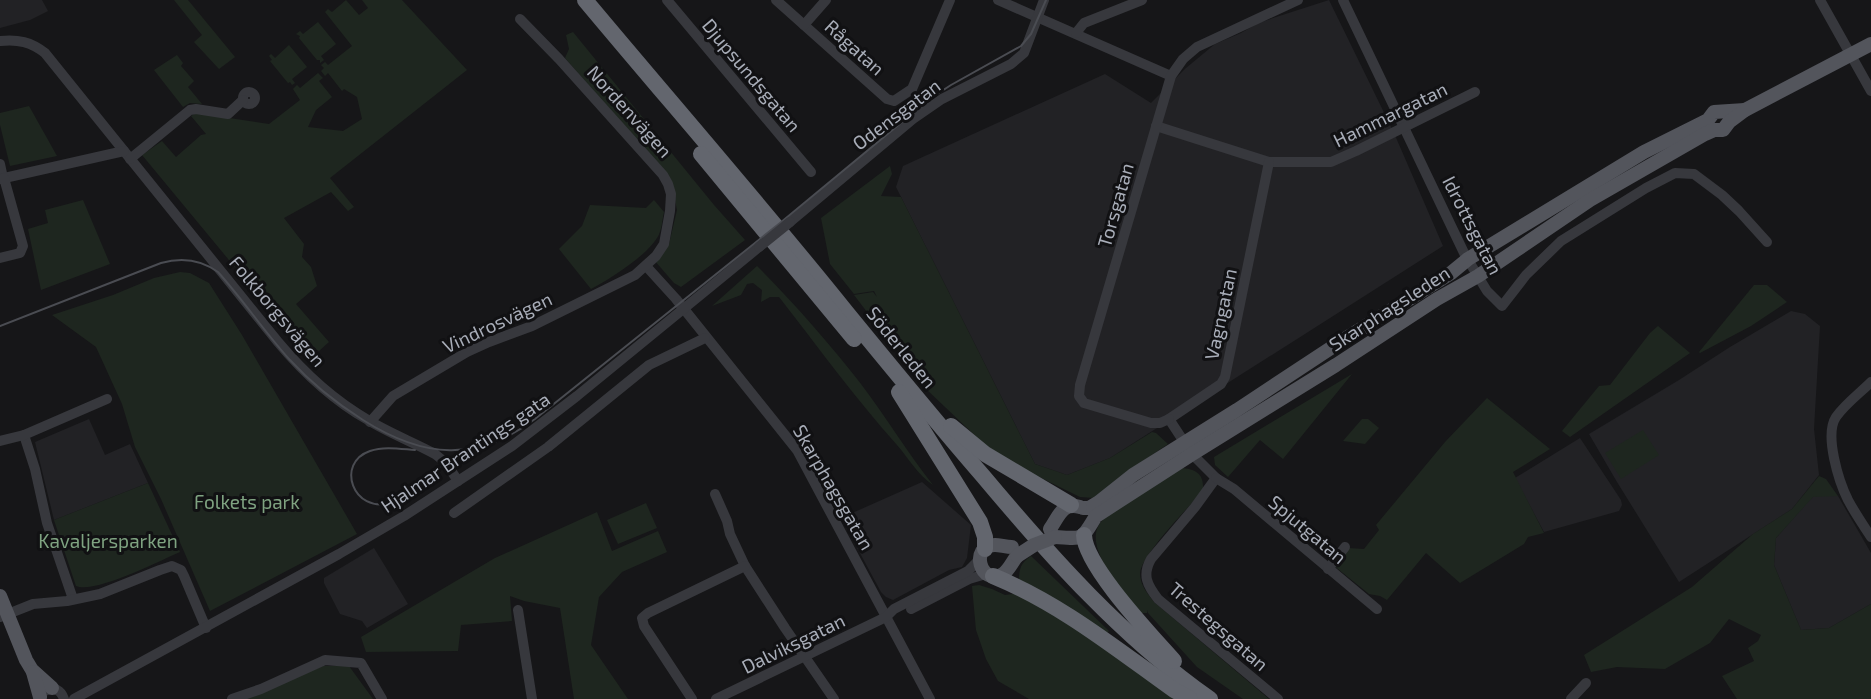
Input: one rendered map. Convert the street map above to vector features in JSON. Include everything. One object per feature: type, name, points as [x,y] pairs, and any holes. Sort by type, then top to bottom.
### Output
[{"type":"highway","name":"Söderleden","points":[[571,0],[661,104],[738,200],[900,386]]},
{"type":"highway","name":"Söderleden","points":[[585,0],[812,270],[900,386],[1010,523],[1105,623],[1154,667],[1199,698]]},
{"type":"highway","points":[[900,386],[985,454],[1077,507]]},
{"type":"highway","points":[[900,386],[980,522],[998,559],[1021,588],[1058,608],[1174,690],[1199,698]]},
{"type":"highway","points":[[1087,530],[1088,552],[1127,607],[1199,698]]},
{"type":"main road","points":[[1711,125],[1714,112],[1718,110],[1727,117],[1745,110],[1871,44]]},
{"type":"main road","name":"Skarphagsleden","points":[[1087,530],[1096,516],[1237,410],[1340,342],[1451,273],[1468,259],[1644,152],[1711,125]]},
{"type":"main road","name":"Skarphagsleden","points":[[1077,507],[1089,508],[1133,475],[1188,448],[1336,365],[1711,125]]},
{"type":"main road","points":[[998,559],[1032,540],[1057,531],[1074,539],[1087,530],[1088,513],[1077,507],[1063,509],[1057,531]]},
{"type":"main road","points":[[0,596],[4,615],[26,660],[51,695]]},
{"type":"street","name":"Djupsundsgatan","points":[[667,0],[811,172]]},
{"type":"street","name":"Rågatan","points":[[776,0],[887,99],[894,101],[912,89],[950,0]]},
{"type":"street","points":[[804,25],[826,0]]},
{"type":"street","points":[[998,0],[1171,76]]},
{"type":"street","name":"Odensgatan","points":[[822,195],[913,119],[942,99],[998,70],[1030,33],[1044,0]]},
{"type":"street","points":[[1076,33],[1084,23],[1142,0]]},
{"type":"street","name":"Torsgatan","points":[[1169,419],[1152,423],[1084,403],[1079,396],[1171,76],[1183,59],[1202,44],[1298,0]]},
{"type":"street","name":"Idrottsgatan","points":[[1343,0],[1468,259],[1487,291],[1502,306],[1526,275],[1561,241],[1675,173],[1693,174],[1722,195],[1767,242]]},
{"type":"street","points":[[1820,0],[1871,91]]},
{"type":"street","name":"Nordenvägen","points":[[520,19],[657,167],[668,184],[671,194],[670,211],[664,244],[646,265]]},
{"type":"street","name":"Folkborgsvägen","points":[[0,41],[27,42],[44,53],[291,357],[326,391],[370,422],[435,454],[446,463],[458,481]]},
{"type":"street","name":"Hammargatan","points":[[1156,126],[1269,162],[1331,162],[1475,92]]},
{"type":"street","points":[[2,178],[127,155],[190,110],[228,114],[243,100]]},
{"type":"street","name":"Vagngatan","points":[[1169,419],[1221,384],[1225,377],[1269,162]]},
{"type":"street","points":[[0,164],[23,246],[20,253],[0,258]]},
{"type":"street","name":"Hjalmar Brantings gata","points":[[74,699],[363,540],[529,434],[822,195]]},
{"type":"street","points":[[646,265],[684,309]]},
{"type":"street","name":"Vindrosvägen","points":[[370,422],[393,396],[467,352],[543,321],[625,281],[646,265]]},
{"type":"street","name":"Skarphagsgatan","points":[[684,309],[797,450],[930,699]]},
{"type":"street","points":[[454,513],[548,447],[649,365],[705,338]]},
{"type":"street","points":[[1871,382],[1837,416],[1832,428],[1832,443],[1839,477],[1847,498],[1871,537]]},
{"type":"street","points":[[0,441],[24,435],[107,399]]},
{"type":"street","points":[[1169,419],[1188,448],[1216,478]]},
{"type":"street","points":[[24,435],[47,523],[73,599]]},
{"type":"street","name":"Spjutgatan","points":[[1216,478],[1234,489],[1377,609]]},
{"type":"street","name":"Trestegsgatan","points":[[1216,478],[1151,559],[1145,574],[1148,586],[1158,599],[1279,699]]},
{"type":"street","points":[[715,494],[746,566],[834,699]]},
{"type":"street","points":[[1328,569],[1345,547]]},
{"type":"street","name":"Dalviksgatan","points":[[716,699],[886,617],[894,609],[968,571],[998,559]]},
{"type":"street","points":[[4,615],[33,604],[100,594],[172,566],[181,570],[206,628]]},
{"type":"street","points":[[692,699],[644,626],[642,618],[746,566]]},
{"type":"street","points":[[518,610],[532,699]]},
{"type":"street","points":[[232,699],[261,690],[325,660],[361,663],[382,699]]},
{"type":"street","points":[[1571,699],[1586,683]]},
{"type":"street","name":"Hjalmar Brantings gata","points":[[51,695],[93,688]]},
{"type":"shaded area","points":[[0,0],[42,0],[48,11],[30,20],[0,28]]},
{"type":"shaded area","points":[[1329,0],[1394,133],[1443,246],[1110,458],[1067,475],[1035,464],[896,187],[903,166],[1105,74],[1151,103],[1215,44],[1258,23]]},
{"type":"shaded area","points":[[1791,311],[1805,314],[1820,326],[1814,429],[1819,475],[1792,509],[1679,582],[1589,434]]},
{"type":"shaded area","points":[[89,419],[105,455],[130,444],[148,483],[54,520],[35,442]]},
{"type":"shaded area","points":[[1580,438],[1622,505],[1619,511],[1544,532],[1515,478]]},
{"type":"shaded area","points":[[922,482],[971,525],[967,558],[962,567],[949,570],[893,600],[881,592],[841,518]]},
{"type":"shaded area","points":[[1813,496],[1838,496],[1871,553],[1871,604],[1829,628],[1801,630],[1774,565],[1776,538]]},
{"type":"shaded area","points":[[374,548],[408,604],[367,628],[362,621],[340,614],[324,578]]},
{"type":"green space","points":[[174,0],[188,0],[235,57],[219,69],[194,42],[202,35]]},
{"type":"green space","points":[[346,0],[359,15],[368,8],[362,0],[402,0],[467,70],[330,178],[354,207],[348,211],[331,192],[284,218],[304,244],[302,257],[311,267],[317,286],[296,304],[329,342],[319,351],[297,341],[291,335],[142,155],[162,141],[176,157],[201,135],[206,134],[191,116],[196,113],[269,124],[300,100],[293,89],[297,85],[300,88],[318,73],[323,78],[319,81],[332,97],[316,110],[308,127],[343,131],[362,119],[357,97],[344,89],[342,91],[328,73],[325,76],[321,71],[324,68],[321,65],[325,62],[328,65],[352,46],[325,12],[328,9],[332,12]]},
{"type":"green space","points":[[318,22],[336,44],[321,56],[324,60],[320,63],[296,34],[300,31],[303,34]]},
{"type":"green space","points":[[573,32],[745,240],[681,287],[674,283],[655,261],[669,244],[677,210],[671,180],[565,58],[569,49],[566,35]]},
{"type":"green space","points":[[289,45],[307,67],[292,79],[295,83],[292,85],[270,61],[272,60],[269,56],[271,54],[275,58]]},
{"type":"green space","points":[[177,55],[183,63],[181,66],[194,81],[188,87],[202,104],[190,103],[183,107],[154,70]]},
{"type":"green space","points":[[29,106],[57,156],[10,166],[0,125],[0,113]]},
{"type":"green space","points":[[890,166],[892,174],[881,196],[901,197],[1035,464],[1067,475],[1110,458],[1152,432],[1168,444],[1094,498],[1080,497],[1027,471],[986,446],[925,388],[854,295],[873,292],[877,297],[874,291],[854,294],[830,264],[821,218]]},
{"type":"green space","points":[[83,200],[110,264],[41,290],[28,229],[48,223],[45,210]]},
{"type":"green space","points":[[654,200],[664,212],[657,238],[636,259],[591,289],[559,249],[582,226],[590,205],[646,208]]},
{"type":"green space","points":[[757,266],[849,369],[933,485],[918,472],[866,409],[779,297],[770,297],[761,302],[762,290],[753,283],[747,284],[741,295],[712,306]]},
{"type":"green space","name":"Folkets park","points":[[180,272],[190,273],[209,283],[357,534],[210,611],[135,447],[122,404],[96,347],[52,315],[154,278]]},
{"type":"green space","points":[[1754,285],[1767,285],[1787,302],[1751,326],[1700,353],[1699,352]]},
{"type":"green space","points":[[1658,326],[1690,353],[1570,437],[1562,431],[1599,386],[1610,385]]},
{"type":"green space","points":[[1352,374],[1283,459],[1260,440],[1228,477],[1215,465],[1214,457]]},
{"type":"green space","points":[[1487,398],[1550,449],[1513,472],[1544,533],[1528,537],[1524,544],[1460,583],[1426,553],[1387,600],[1369,594],[1333,565],[1348,548],[1364,549],[1379,530],[1376,525],[1445,442]]},
{"type":"green space","points":[[1362,419],[1368,419],[1379,428],[1365,444],[1343,441]]},
{"type":"green space","points":[[1643,430],[1659,455],[1621,479],[1605,453]]},
{"type":"green space","points":[[1183,468],[1193,470],[1199,475],[1203,481],[1203,491],[1149,555],[1140,577],[1154,602],[1269,699],[1243,699],[1197,667],[1148,610],[1147,613],[1139,613],[1101,558],[1096,535],[1102,521],[1114,510]]},
{"type":"green space","points":[[1819,476],[1826,479],[1838,496],[1813,497],[1776,538],[1774,565],[1801,630],[1829,628],[1871,604],[1871,699],[1737,699],[1722,676],[1754,661],[1748,648],[1758,641],[1761,635],[1729,619],[1710,643],[1665,669],[1617,667],[1591,672],[1584,655],[1692,587],[1753,534],[1792,509]]},
{"type":"green space","name":"Kavaljersparken","points":[[148,483],[180,552],[112,581],[85,587],[76,586],[54,520]]},
{"type":"green space","points":[[646,503],[657,528],[618,544],[607,520]]},
{"type":"green space","points":[[597,512],[612,551],[658,531],[667,552],[622,572],[599,597],[591,645],[628,699],[574,699],[560,608],[510,596],[512,621],[461,625],[458,651],[366,652],[361,637],[495,558]]},
{"type":"green space","points":[[1031,556],[1109,631],[1106,634],[1019,580],[1021,566]]},
{"type":"green space","points":[[979,585],[1005,595],[1019,593],[1048,608],[1175,699],[1029,699],[998,681],[986,659],[976,630],[972,586]]},
{"type":"green space","points":[[323,666],[349,666],[373,699],[243,699]]},
{"type":"tram line","points":[[0,326],[161,263],[176,260],[198,262],[218,272],[306,376],[363,420],[385,433],[428,448],[471,449],[492,443],[535,419],[931,98],[1021,46],[1031,34],[1046,0]]},
{"type":"tram line","points":[[415,450],[381,449],[359,457],[351,476],[358,495],[378,504],[391,503],[467,451]]}]
